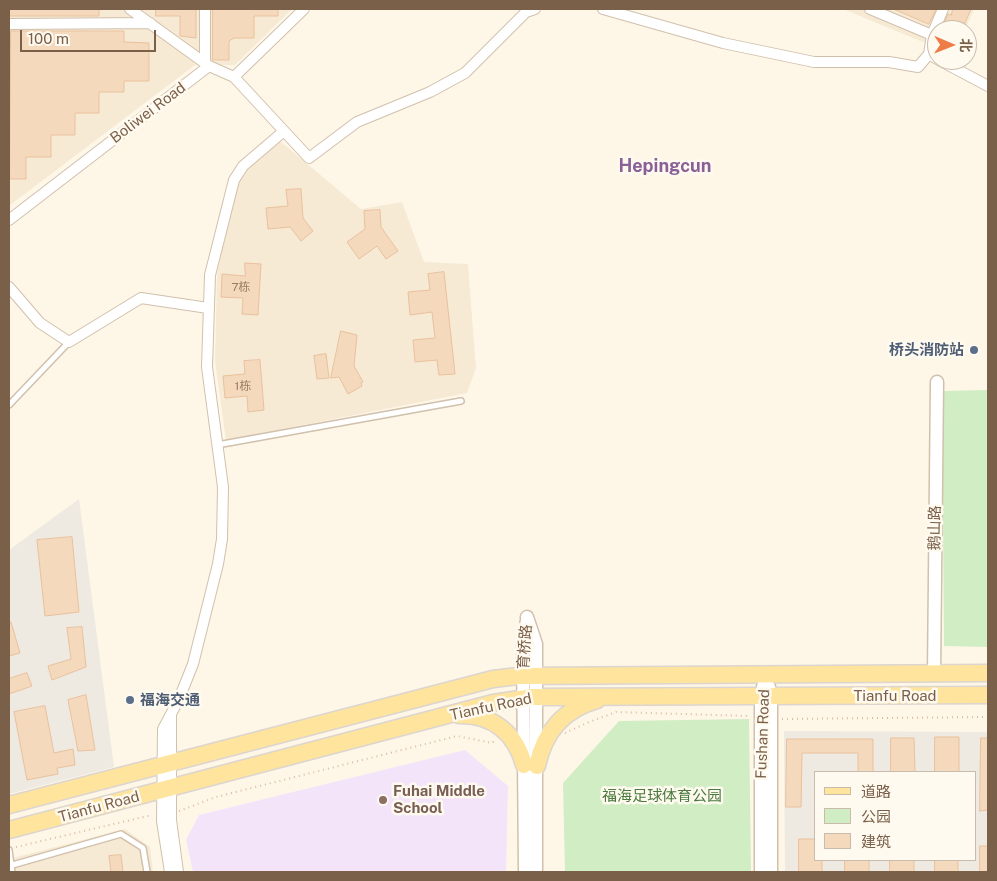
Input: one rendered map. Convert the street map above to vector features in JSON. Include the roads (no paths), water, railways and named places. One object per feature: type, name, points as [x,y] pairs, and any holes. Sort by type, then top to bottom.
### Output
[{"type":"main road","name":"Tianfu Road","points":[[9,806],[492,679],[530,676],[988,673]]},
{"type":"main road","name":"Tianfu Road","points":[[9,830],[447,715],[530,698],[988,695]]},
{"type":"main road","points":[[447,715],[479,718],[504,729],[530,765],[545,738],[567,713],[582,704],[614,696]]},
{"type":"street","points":[[130,9],[207,64],[234,77],[308,158],[357,122],[430,92],[465,73],[526,12],[535,9]]},
{"type":"street","points":[[205,9],[207,64]]},
{"type":"street","points":[[234,77],[304,9]]},
{"type":"street","points":[[603,9],[723,43],[814,62],[889,62],[918,67],[927,62]]},
{"type":"street","points":[[870,9],[927,33]]},
{"type":"street","points":[[9,24],[150,23]]},
{"type":"street","name":"Boliwei Road","points":[[9,220],[207,64]]},
{"type":"street","points":[[958,70],[988,86]]},
{"type":"street","points":[[170,872],[167,764],[171,714],[186,684],[192,664],[218,564],[224,512],[207,367],[208,308],[212,266],[234,180],[243,166],[284,131]]},
{"type":"street","points":[[9,287],[40,324],[68,342],[141,298],[208,308]]},
{"type":"street","name":"鹅山路","points":[[934,674],[937,382]]},
{"type":"street","name":"Fushan Road","points":[[761,872],[766,674]]},
{"type":"street","name":"育桥路","points":[[525,872],[530,765],[530,676]]},
{"type":"street","name":"Fushan Road","points":[[766,696],[771,872]]},
{"type":"street","name":"育桥路","points":[[530,765],[536,872]]},
{"type":"street","points":[[167,814],[178,872]]},
{"type":"lane","points":[[9,405],[68,342]]},
{"type":"lane","points":[[217,445],[461,401]]},
{"type":"lane","points":[[10,866],[121,834],[143,848],[147,872]]},
{"type":"lane","points":[[9,849],[12,872]]},
{"type":"place","name":"桥头消防站","points":[[974,350]]},
{"type":"place","name":"福海交通","points":[[130,700]]},
{"type":"place","name":"Fuhai Middle School","points":[[383,800]]},
{"type":"district","name":"Hepingcun","points":[[665,166]]},
{"type":"park label","name":"福海足球体育公园","points":[[662,796]]}]
